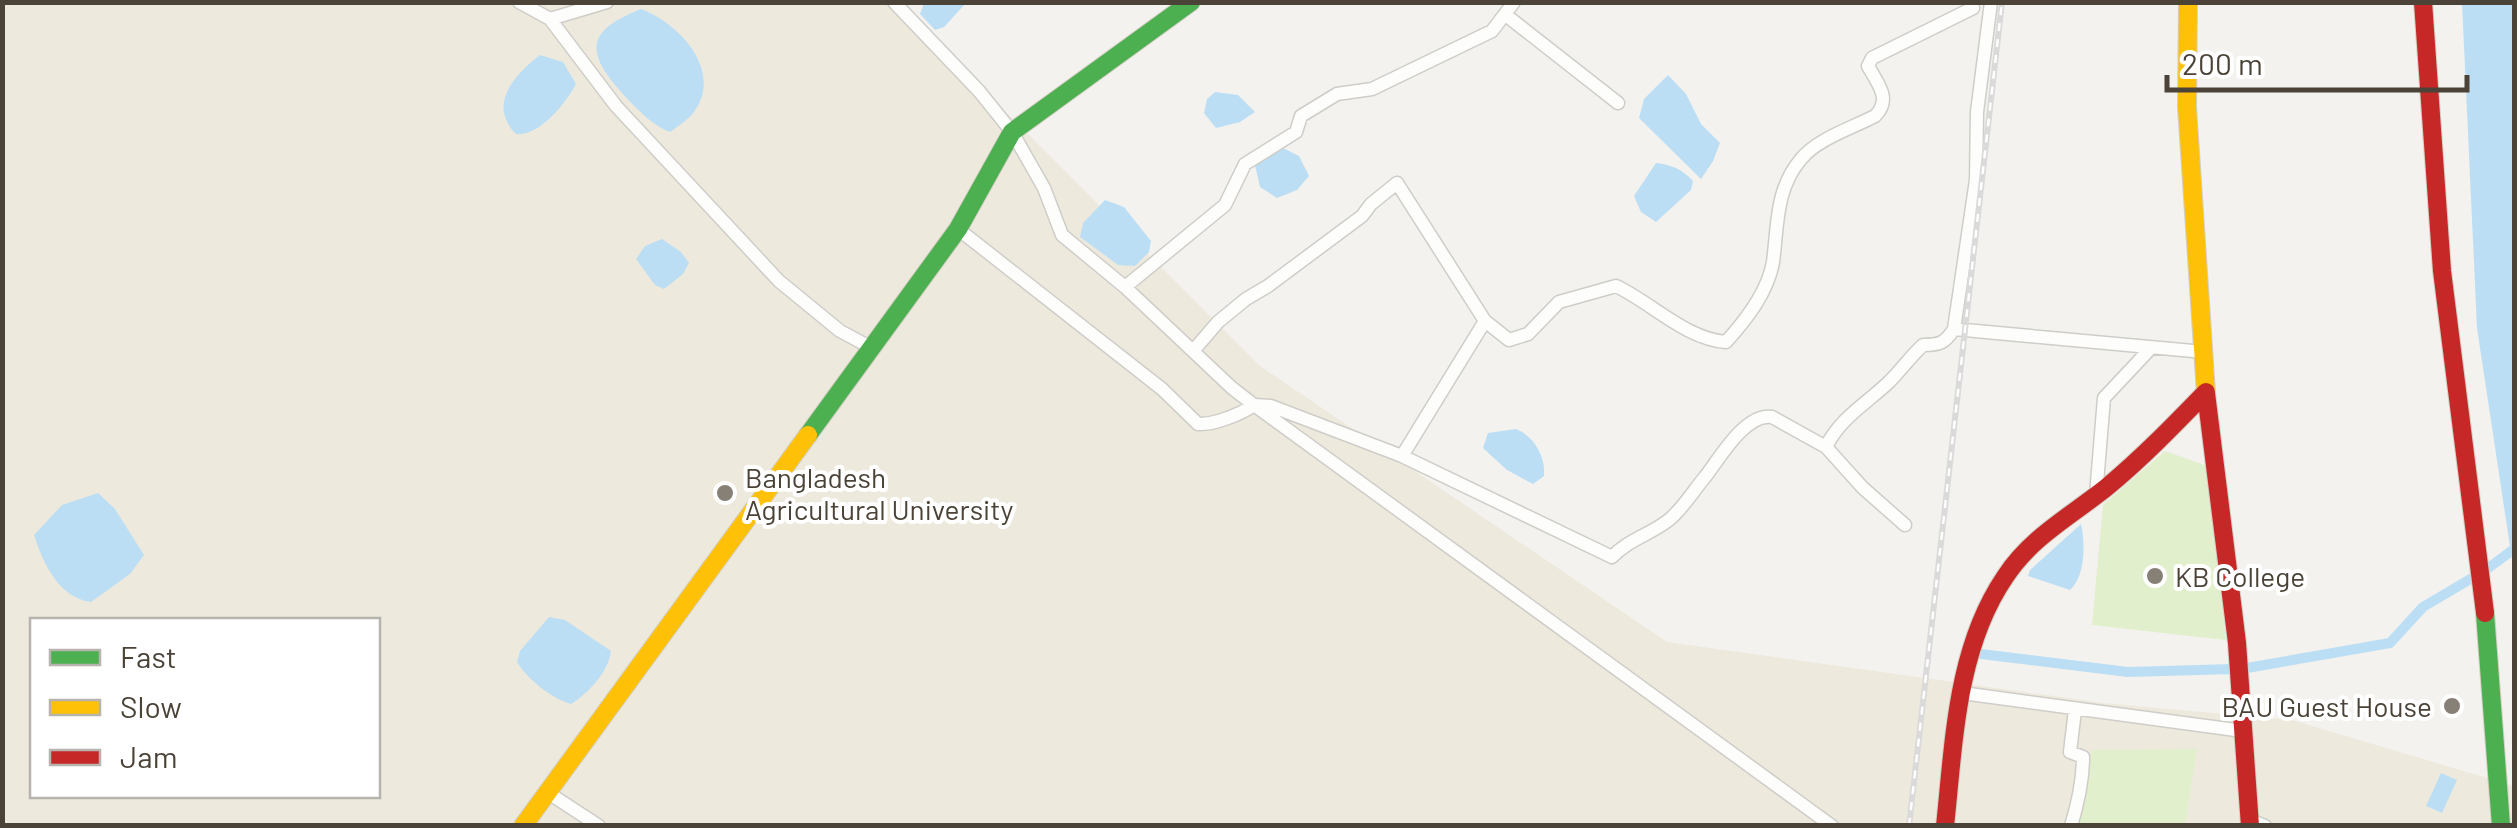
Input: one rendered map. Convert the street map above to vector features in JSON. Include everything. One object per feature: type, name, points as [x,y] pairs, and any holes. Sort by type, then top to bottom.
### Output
[{"type":"street","points":[[519,2],[550,20],[616,106],[779,282],[840,332],[870,347]]},
{"type":"street","points":[[550,20],[607,2]]},
{"type":"street","points":[[894,2],[980,91],[1012,132],[1044,188],[1062,235],[1125,287],[1232,388],[1832,826]]},
{"type":"street","points":[[523,826],[958,230],[993,160],[1012,132],[1192,2]]},
{"type":"street","points":[[1125,287],[1184,236],[1212,219],[1225,206],[1244,164],[1296,132],[1301,116],[1337,94],[1372,89],[1492,32],[1514,2]]},
{"type":"street","points":[[1826,446],[1833,432],[1890,381],[1916,350],[1923,345],[1940,345],[1954,329],[1976,180],[1977,112],[1991,2]]},
{"type":"street","points":[[2188,2],[2188,106],[2206,392],[2255,824]]},
{"type":"street","points":[[2423,2],[2442,271],[2488,633],[2501,826]]},
{"type":"street","points":[[1193,351],[1218,322],[1362,216],[1370,204],[1397,183],[1484,321],[1510,340],[1528,334],[1559,302],[1616,286],[1704,341],[1726,342],[1751,313],[1766,283],[1772,265],[1776,211],[1787,179],[1803,156],[1883,108],[1886,102],[1868,66],[1872,58],[1973,8]]},
{"type":"street","points":[[1507,16],[1618,103]]},
{"type":"street","points":[[958,230],[1162,390],[1198,424],[1244,413],[1254,404],[1271,406],[1402,456],[1612,558],[1626,542],[1670,519],[1739,434],[1762,416],[1772,417],[1826,446],[1863,488],[1905,526]]},
{"type":"street","points":[[1402,456],[1484,321]]},
{"type":"street","points":[[1954,329],[2204,352]]},
{"type":"street","points":[[2096,495],[2104,398],[2150,349]]},
{"type":"street","points":[[1946,826],[1962,693],[1979,625],[2008,574],[2041,536],[2143,455],[2206,392]]},
{"type":"street","points":[[1962,693],[2243,731]]},
{"type":"street","points":[[2071,826],[2083,766],[2083,757],[2070,752],[2076,710]]},
{"type":"street","points":[[547,792],[599,826]]},
{"type":"shaded area","name":"Bangladesh Agricultural University","points":[[2,3],[897,3],[1260,366],[1667,642],[2103,703],[2292,720],[2514,786],[2514,825],[3,825]]},
{"type":"green space","points":[[2165,451],[2207,466],[2226,640],[2092,625],[2103,505]]},
{"type":"green space","points":[[2197,749],[2185,825],[2075,826],[2092,750]]},
{"type":"water","points":[[924,2],[966,3],[944,27],[935,30],[920,14]]},
{"type":"water","points":[[2462,3],[2514,3],[2514,573],[2477,328]]},
{"type":"water","points":[[641,9],[670,25],[682,37],[693,50],[704,81],[702,96],[692,115],[670,132],[650,121],[622,93],[597,54],[601,34]]},
{"type":"water","points":[[540,55],[563,62],[576,84],[542,125],[516,134],[504,112],[507,91]]},
{"type":"water","points":[[1668,75],[1686,94],[1701,124],[1720,143],[1701,179],[1639,118],[1644,99]]},
{"type":"water","points":[[1215,92],[1238,95],[1255,112],[1240,122],[1216,128],[1204,113],[1207,99]]},
{"type":"water","points":[[1283,148],[1299,156],[1309,176],[1297,190],[1277,198],[1260,187],[1255,165]]},
{"type":"water","points":[[1656,163],[1676,168],[1693,181],[1691,190],[1656,222],[1641,212],[1634,196]]},
{"type":"water","points":[[1105,200],[1124,207],[1151,241],[1149,252],[1135,266],[1118,265],[1080,237],[1083,223]]},
{"type":"water","points":[[662,239],[689,263],[683,274],[664,289],[655,285],[636,259],[645,246]]},
{"type":"water","points":[[1516,429],[1533,442],[1541,455],[1544,476],[1533,484],[1507,470],[1483,448],[1488,433]]},
{"type":"water","points":[[98,493],[115,509],[144,555],[130,574],[91,602],[61,586],[42,557],[34,535],[62,505]]},
{"type":"water","points":[[2081,524],[2082,568],[2070,590],[2028,576],[2030,570]]},
{"type":"water","points":[[549,617],[565,620],[611,651],[597,681],[571,704],[541,688],[517,662],[520,651]]},
{"type":"water","points":[[2441,773],[2457,780],[2442,813],[2426,806]]},
{"type":"waterway","points":[[2487,569],[2514,549]]},
{"type":"waterway","points":[[2247,668],[2390,643],[2423,607],[2472,578]]},
{"type":"waterway","points":[[1981,654],[2128,672],[2234,669]]},
{"type":"railway","points":[[1909,826],[2002,2]]},
{"type":"traffic: fast","points":[[808,435],[958,229],[1012,132],[1191,2]]},
{"type":"traffic: fast","points":[[2485,613],[2501,826]]},
{"type":"traffic: slow","points":[[2188,2],[2187,107],[2206,393]]},
{"type":"traffic: slow","points":[[523,826],[808,435]]},
{"type":"traffic: jam","points":[[2423,2],[2442,271],[2485,613]]},
{"type":"traffic: jam","points":[[1945,826],[1955,730],[1967,666],[1976,635],[2005,577],[2039,539],[2120,476],[2206,392]]},
{"type":"traffic: jam","points":[[2206,393],[2237,643],[2250,826]]},
{"type":"place","name":"Bangladesh Agricultural University","points":[[725,493]]},
{"type":"place","name":"KB College","points":[[2155,576]]},
{"type":"place","name":"BAU Guest House","points":[[2452,706]]}]
